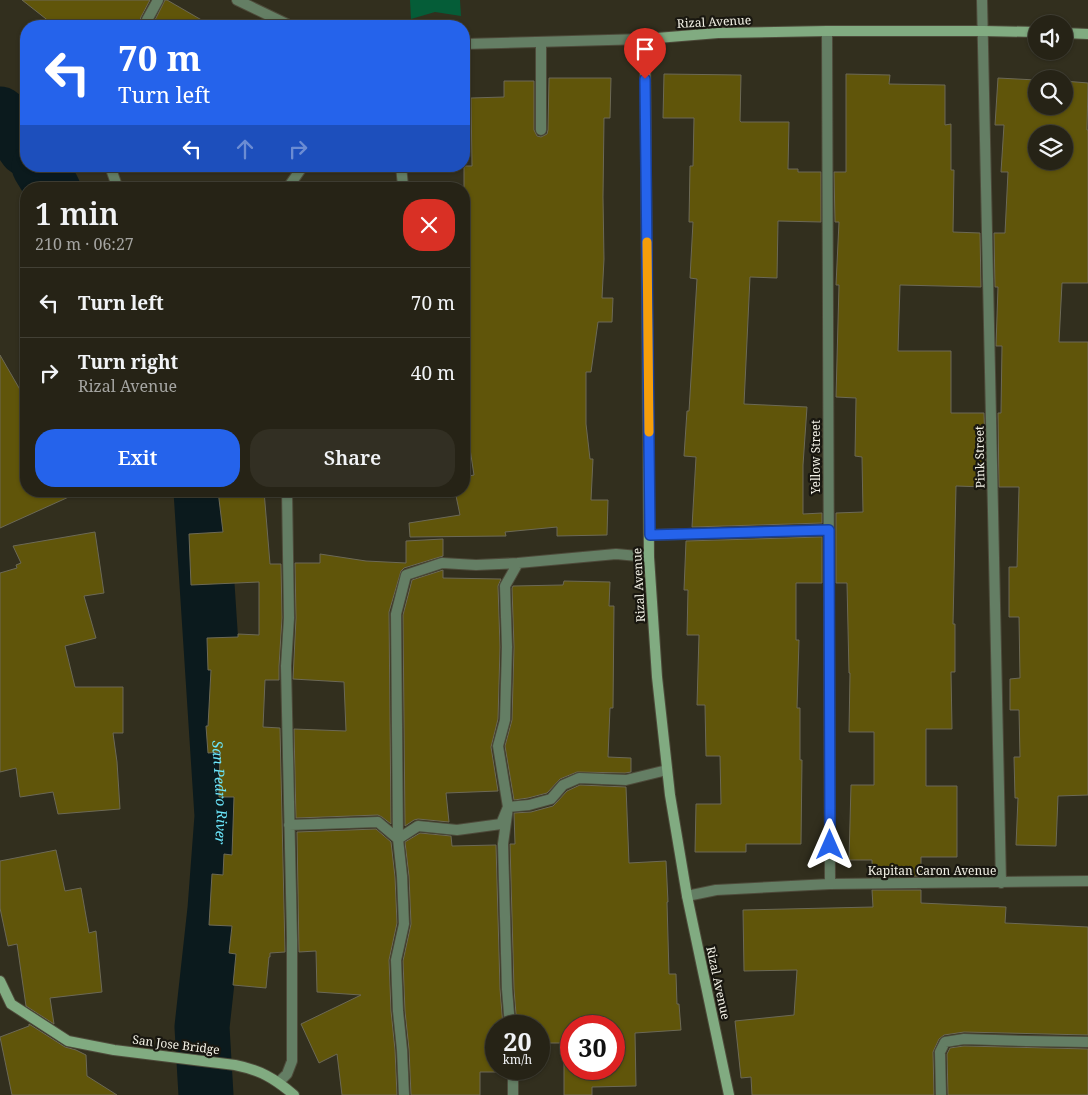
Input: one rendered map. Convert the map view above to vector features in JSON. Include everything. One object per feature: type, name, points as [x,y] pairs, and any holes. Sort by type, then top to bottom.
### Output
[{"type":"main road","name":"Rizal Avenue","points":[[729,1095],[687,896],[670,795],[658,677],[649,557],[645,39],[718,33],[827,31],[1028,32]]},
{"type":"main road","points":[[1073,33],[1088,34]]},
{"type":"main road","name":"San Jose Bridge","points":[[0,980],[11,1004],[68,1042],[252,1068],[279,1082]]},
{"type":"main road","points":[[279,1082],[294,1095]]},
{"type":"street","points":[[147,20],[158,0]]},
{"type":"street","points":[[238,0],[279,20]]},
{"type":"street","name":"Pink Street","points":[[982,0],[1001,883]]},
{"type":"street","name":"Yellow Street","points":[[827,31],[830,884]]},
{"type":"street","points":[[470,44],[645,39]]},
{"type":"street","points":[[541,43],[541,130]]},
{"type":"street","points":[[279,1082],[287,1074],[292,1061],[292,939],[286,666],[289,618],[287,497]]},
{"type":"street","points":[[650,535],[829,530]]},
{"type":"street","points":[[404,1095],[396,960],[404,924],[398,839],[396,614],[406,575],[442,563],[476,565],[518,563],[616,554],[649,557]]},
{"type":"street","points":[[509,1015],[503,844],[508,807],[498,746],[505,720],[506,586],[518,563]]},
{"type":"street","points":[[508,807],[529,805],[551,799],[563,785],[579,778],[626,780],[667,770]]},
{"type":"street","points":[[398,839],[418,826],[458,830],[501,824],[508,807]]},
{"type":"street","points":[[289,825],[378,822],[398,839]]},
{"type":"street","name":"Kapitan Caron Avenue","points":[[687,896],[716,890],[830,884],[1088,882]]},
{"type":"street","points":[[942,1095],[940,1052],[945,1042],[964,1038],[1088,1042]]},
{"type":"street","points":[[513,1080],[513,1095]]},
{"type":"green space","points":[[410,0],[460,0],[461,16],[435,12],[411,19]]},
{"type":"building","points":[[22,0],[150,0],[140,20],[47,20]]},
{"type":"building","points":[[165,0],[167,0],[202,20],[155,20]]},
{"type":"building","points":[[664,74],[741,75],[740,121],[789,122],[788,169],[798,169],[798,172],[821,172],[821,222],[778,221],[777,278],[750,277],[744,404],[807,407],[803,465],[803,514],[822,513],[822,523],[692,527],[696,457],[684,456],[687,411],[689,411],[697,279],[690,278],[693,222],[689,222],[690,166],[693,166],[694,118],[663,118]]},
{"type":"building","points":[[846,74],[890,75],[889,84],[945,85],[945,125],[951,124],[951,170],[954,170],[953,232],[980,233],[981,287],[900,285],[898,351],[951,351],[951,413],[984,413],[986,487],[956,486],[953,624],[955,624],[955,672],[951,672],[952,729],[926,729],[926,786],[957,786],[957,857],[921,857],[921,876],[872,877],[872,860],[849,860],[851,785],[874,785],[874,732],[849,732],[850,673],[847,583],[836,583],[836,513],[863,512],[862,457],[855,456],[856,398],[836,397],[839,285],[836,285],[839,222],[835,222],[834,172],[846,172]]},
{"type":"building","points":[[549,78],[611,78],[610,118],[604,118],[604,259],[602,298],[613,298],[612,322],[598,322],[591,372],[586,372],[586,424],[590,459],[593,459],[591,500],[608,500],[607,535],[557,536],[557,527],[505,532],[506,536],[410,537],[409,523],[460,515],[456,497],[470,497],[470,476],[474,475],[470,449],[470,182],[464,182],[464,172],[470,172],[470,166],[472,166],[471,98],[504,97],[504,81],[534,81],[534,130],[537,136],[541,137],[547,134]]},
{"type":"building","points":[[998,78],[1028,80],[1028,115],[1073,115],[1073,82],[1088,83],[1088,283],[1062,283],[1059,342],[1088,342],[1088,795],[1058,796],[1056,846],[1016,845],[1018,798],[1015,798],[1014,757],[1020,757],[1019,710],[1010,710],[1010,679],[1020,678],[1019,617],[1009,617],[1009,567],[1017,567],[1019,487],[999,487],[998,413],[1001,413],[1002,346],[996,346],[998,287],[995,287],[994,233],[1005,233],[1008,172],[1001,172],[1004,125],[995,125]]},
{"type":"building","points":[[0,355],[20,390],[20,497],[69,497],[0,528]]},
{"type":"building","points":[[219,497],[264,497],[270,564],[281,564],[282,618],[279,680],[265,680],[263,727],[280,728],[285,952],[270,953],[266,988],[233,985],[236,954],[229,953],[232,926],[209,925],[212,874],[223,875],[224,854],[232,855],[234,797],[219,797],[220,752],[208,753],[206,726],[208,726],[211,670],[208,670],[207,638],[238,637],[238,634],[259,635],[259,582],[191,585],[189,534],[223,532]]},
{"type":"building","points":[[95,532],[104,593],[84,596],[96,638],[65,646],[75,687],[123,687],[123,733],[113,733],[120,809],[58,814],[53,792],[20,797],[16,768],[0,772],[0,573],[17,568],[16,565],[21,563],[13,546]]},
{"type":"building","points":[[822,537],[822,583],[796,583],[796,640],[799,640],[797,708],[800,708],[800,760],[802,760],[801,844],[746,844],[746,852],[695,852],[696,804],[721,804],[720,756],[706,756],[705,705],[697,705],[699,635],[687,635],[688,590],[684,590],[686,541]]},
{"type":"building","points":[[443,539],[443,556],[404,568],[401,571],[389,612],[391,824],[378,815],[296,818],[294,729],[346,731],[344,682],[293,679],[296,618],[295,563],[320,563],[320,554],[366,561],[406,563],[406,541]]},
{"type":"building","points":[[443,570],[443,578],[501,579],[498,586],[500,647],[498,719],[491,747],[498,791],[446,793],[449,822],[418,819],[405,826],[403,615],[412,580]]},
{"type":"building","points":[[564,581],[610,582],[609,606],[614,606],[613,708],[610,708],[608,757],[631,758],[631,772],[577,772],[560,779],[547,793],[514,800],[505,746],[512,720],[514,647],[512,588],[513,586],[563,585]]},
{"type":"building","points":[[580,785],[626,787],[629,863],[666,861],[669,974],[676,974],[677,1004],[679,1004],[681,1030],[635,1033],[636,1086],[592,1087],[592,1095],[564,1095],[564,1080],[625,1080],[625,1015],[560,1015],[560,1043],[550,1043],[550,1015],[516,1015],[510,844],[515,844],[514,813],[531,812],[553,806],[567,791]]},
{"type":"building","points":[[376,829],[391,842],[395,877],[397,923],[389,960],[397,1095],[342,1095],[337,1054],[319,1063],[301,1024],[361,995],[317,992],[316,951],[299,952],[297,832]]},
{"type":"building","points":[[420,833],[451,836],[452,846],[496,845],[502,1015],[485,1015],[485,1072],[480,1072],[480,1095],[411,1095],[403,961],[411,924],[409,876],[405,842]]},
{"type":"building","points":[[56,850],[65,891],[81,888],[89,933],[96,931],[102,992],[50,998],[54,1024],[26,1006],[17,944],[8,946],[0,908],[0,861]]},
{"type":"building","points":[[872,890],[921,890],[921,903],[1006,907],[1005,923],[1088,927],[1088,1035],[964,1032],[944,1035],[939,1039],[933,1052],[934,1095],[752,1095],[751,1077],[741,1078],[735,1021],[794,1015],[797,970],[744,971],[743,910],[873,907]]},
{"type":"building","points":[[29,1024],[65,1047],[86,1055],[87,1076],[117,1095],[12,1095],[0,1037],[29,1026]]},
{"type":"building","points":[[964,1046],[1088,1049],[1088,1095],[948,1095],[947,1054],[950,1048]]},
{"type":"waterway","name":"San Pedro River","points":[[0,114],[20,141]]},
{"type":"waterway","name":"San Pedro River","points":[[43,172],[49,182]]},
{"type":"waterway","name":"San Pedro River","points":[[201,497],[222,816],[215,909],[202,1027],[206,1095]]},
{"type":"slow traffic","points":[[647,242],[649,432]]},
{"type":"route","points":[[645,79],[650,535],[829,530],[830,845]]}]
